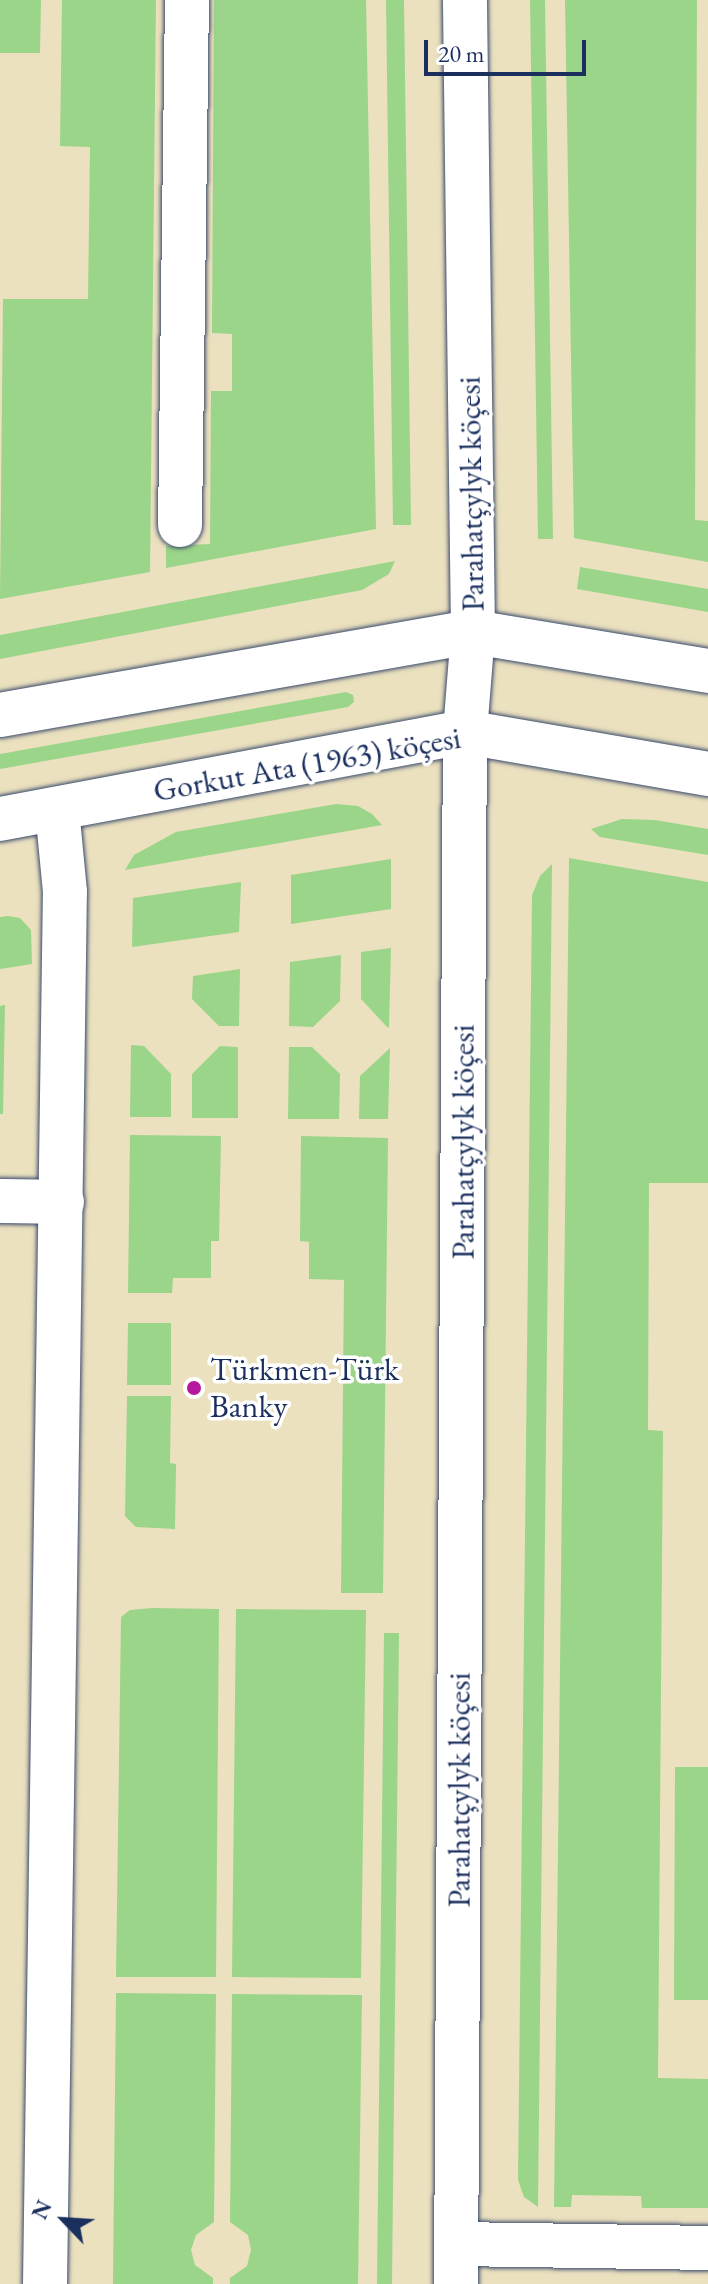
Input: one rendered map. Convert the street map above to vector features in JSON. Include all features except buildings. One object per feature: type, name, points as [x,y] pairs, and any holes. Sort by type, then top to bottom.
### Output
[{"type":"street","points":[[180,525],[187,0]]},
{"type":"street","name":"Parahatçylyk köçesi","points":[[457,2264],[465,732],[473,632],[465,0]]},
{"type":"street","points":[[0,715],[473,632],[708,671]]},
{"type":"street","name":"Gorkut Ata (1963) köçesi","points":[[0,819],[465,732],[708,774]]},
{"type":"street","points":[[45,2284],[65,892],[57,809]]},
{"type":"street","points":[[0,1201],[62,1202]]},
{"type":"street","points":[[457,2264],[708,2248]]},
{"type":"green space","points":[[0,0],[41,0],[40,53],[0,53]]},
{"type":"green space","points":[[62,0],[156,0],[150,572],[0,599],[3,299],[88,299],[90,147],[60,146]]},
{"type":"green space","points":[[214,0],[366,0],[376,529],[166,568],[166,546],[210,544],[211,391],[232,391],[232,334],[212,333]]},
{"type":"green space","points":[[386,0],[404,0],[411,525],[393,525]]},
{"type":"green space","points":[[530,0],[545,0],[553,539],[538,539]]},
{"type":"green space","points":[[565,0],[697,0],[695,520],[708,521],[708,562],[574,538]]},
{"type":"green space","points":[[395,561],[389,574],[362,590],[0,659],[0,635]]},
{"type":"green space","points":[[580,567],[708,589],[708,612],[577,589]]},
{"type":"green space","points":[[346,692],[353,695],[354,702],[348,707],[0,769],[0,754]]},
{"type":"green space","points":[[336,804],[358,806],[372,814],[382,825],[125,870],[134,855],[176,832]]},
{"type":"green space","points":[[622,819],[655,820],[708,829],[708,855],[600,837],[591,829]]},
{"type":"green space","points":[[569,858],[708,882],[708,1183],[649,1183],[648,1430],[663,1431],[658,2078],[708,2079],[708,2208],[642,2208],[641,2196],[572,2195],[571,2207],[554,2207]]},
{"type":"green space","points":[[391,859],[391,909],[291,924],[291,875]]},
{"type":"green space","points":[[552,864],[538,2207],[524,2197],[518,2180],[532,895],[540,876]]},
{"type":"green space","points":[[241,882],[239,932],[132,947],[133,898]]},
{"type":"green space","points":[[0,917],[20,918],[31,930],[32,964],[0,969]]},
{"type":"green space","points":[[391,948],[388,1028],[361,999],[361,952]]},
{"type":"green space","points":[[341,955],[340,1001],[313,1027],[289,1026],[290,962]]},
{"type":"green space","points":[[240,969],[239,1026],[219,1026],[192,999],[193,976]]},
{"type":"green space","points":[[5,1005],[3,1114],[0,1114],[0,1006]]},
{"type":"green space","points":[[131,1045],[144,1046],[171,1074],[171,1117],[130,1117]]},
{"type":"green space","points":[[220,1046],[238,1047],[238,1118],[192,1118],[192,1074]]},
{"type":"green space","points":[[289,1047],[312,1047],[340,1074],[339,1119],[288,1119]]},
{"type":"green space","points":[[390,1048],[388,1119],[359,1119],[360,1076]]},
{"type":"green space","points":[[130,1135],[221,1136],[219,1241],[211,1241],[211,1278],[173,1278],[172,1293],[128,1293]]},
{"type":"green space","points":[[301,1136],[388,1138],[383,1593],[341,1593],[344,1280],[309,1279],[309,1242],[300,1241]]},
{"type":"green space","points":[[128,1323],[171,1323],[171,1385],[127,1385]]},
{"type":"green space","points":[[127,1396],[171,1396],[170,1463],[176,1464],[175,1529],[136,1527],[125,1516]]},
{"type":"green space","points":[[219,1609],[216,1977],[116,1977],[121,1617],[130,1610]]},
{"type":"green space","points":[[236,1609],[366,1610],[361,1978],[232,1977]]},
{"type":"green space","points":[[384,1633],[399,1633],[392,2284],[377,2284]]},
{"type":"green space","points":[[675,1767],[708,1767],[708,2000],[674,2000]]},
{"type":"green space","points":[[116,1993],[216,1994],[214,2222],[196,2235],[191,2250],[195,2265],[213,2278],[213,2284],[113,2284]]},
{"type":"green space","points":[[232,1994],[362,1995],[358,2284],[230,2284],[230,2278],[247,2266],[251,2250],[248,2235],[230,2222]]},
{"type":"place","name":"Türkmen-Türk Banky","points":[[194,1388]]}]
